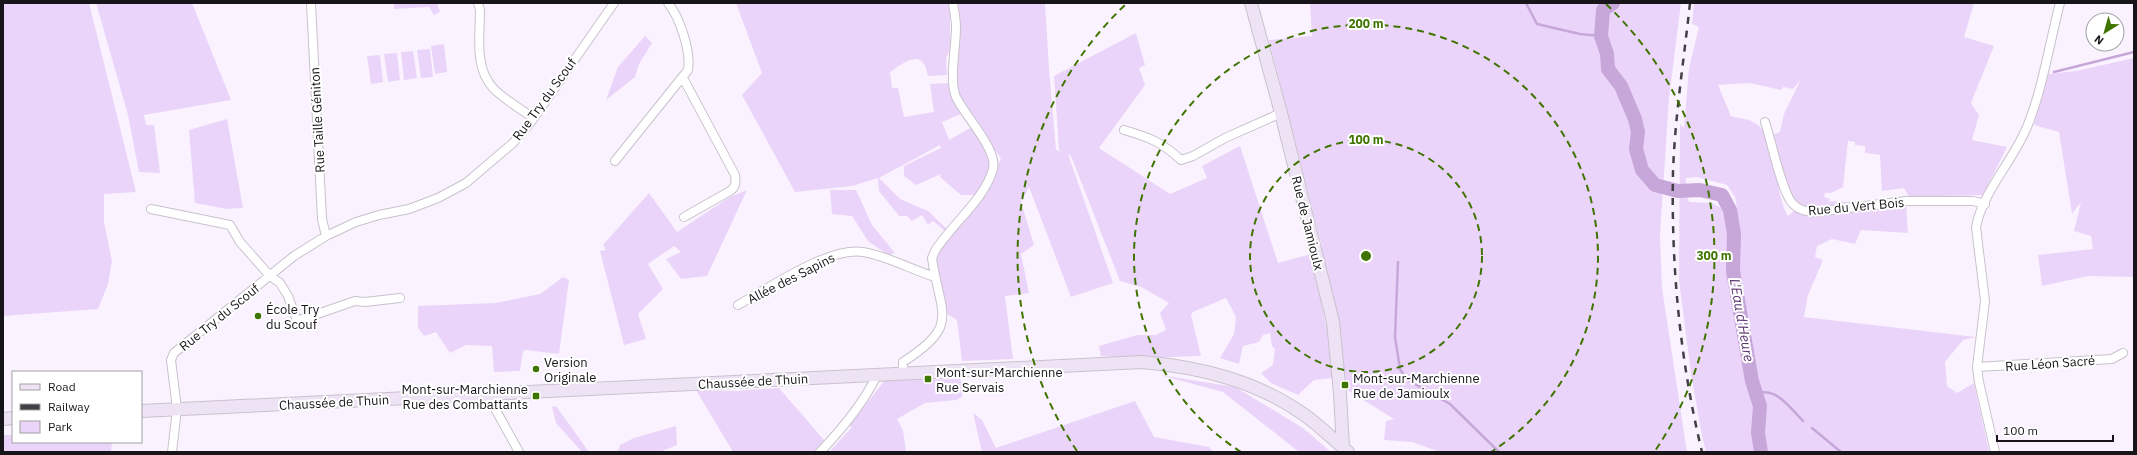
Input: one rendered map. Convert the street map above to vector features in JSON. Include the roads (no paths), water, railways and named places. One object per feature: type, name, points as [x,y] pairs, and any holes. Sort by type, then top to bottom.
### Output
[{"type":"main road","name":"Rue de Jamioulx","points":[[1251,3],[1281,113],[1333,322],[1345,450]]},
{"type":"main road","name":"Chaussée de Thuin","points":[[142,411],[1142,362],[1175,365],[1230,377],[1252,385],[1306,416],[1345,450]]},
{"type":"street","name":"Rue Taille Géniton","points":[[311,3],[322,219],[326,236]]},
{"type":"street","points":[[478,3],[480,10],[480,56],[482,70],[493,88],[533,118]]},
{"type":"street","name":"Rue Try du Scouf","points":[[172,452],[177,409],[171,360],[174,353],[294,256],[326,236],[356,222],[423,204],[466,183],[513,144],[614,3]]},
{"type":"street","points":[[615,160],[688,70],[688,54],[674,11],[668,3]]},
{"type":"street","points":[[903,374],[903,362],[929,345],[938,333],[942,322],[943,311],[932,258],[934,251],[980,194],[991,175],[994,162],[988,148],[960,105],[954,89],[956,26],[954,3]]},
{"type":"street","points":[[1995,452],[1978,382],[1977,367],[1985,301],[1976,227],[1978,217],[1984,204],[2028,125],[2060,3]]},
{"type":"street","points":[[683,78],[735,175],[736,180],[735,185],[730,191],[684,217]]},
{"type":"street","points":[[1124,130],[1158,141],[1181,160],[1193,156],[1225,138],[1281,113]]},
{"type":"street","name":"Rue du Vert Bois","points":[[1766,122],[1785,193],[1792,204],[1802,211],[1815,212],[1906,202],[1973,201],[1984,204]]},
{"type":"street","name":"Rue Try du Scouf","points":[[151,209],[230,225],[240,242],[270,276],[280,283],[288,296],[297,321],[355,301],[365,302],[400,298]]},
{"type":"street","name":"Allée des Sapins","points":[[738,305],[826,256],[844,252],[863,252],[880,256],[936,278]]},
{"type":"street","name":"Rue Léon Sacré","points":[[1977,367],[2112,358],[2122,354]]},
{"type":"street","points":[[820,452],[847,422],[869,391],[877,375]]},
{"type":"street","points":[[487,394],[519,452]]},
{"type":"waterway","points":[[1526,3],[1537,24],[1580,34],[1601,36]]},
{"type":"waterway","name":"L'Eau d'Heure","points":[[1613,3],[1603,10],[1601,36],[1607,54],[1608,69],[1621,86],[1635,119],[1638,132],[1636,149],[1642,170],[1655,185],[1678,191],[1700,190],[1722,195],[1730,210],[1734,234],[1733,271],[1752,381],[1760,406],[1758,433],[1761,452]]},
{"type":"waterway","points":[[2054,72],[2134,52]]},
{"type":"waterway","points":[[1398,262],[1395,337],[1400,369],[1406,379],[1450,404],[1499,452]]},
{"type":"waterway","points":[[1756,394],[1763,392],[1776,396],[1788,405],[1803,421]]},
{"type":"waterway","points":[[1812,428],[1841,452]]},
{"type":"railway","points":[[1690,3],[1674,151],[1673,207],[1675,278],[1678,313],[1694,418],[1702,452]]},
{"type":"place","name":"École Try du Scouf","points":[[258,316]]},
{"type":"place","name":"Version Originale","points":[[536,369]]},
{"type":"place","name":"Mont-sur-Marchienne Rue Servais","points":[[928,379]]},
{"type":"place","name":"Mont-sur-Marchienne Rue de Jamioulx","points":[[1345,385]]},
{"type":"place","name":"Mont-sur-Marchienne Rue des Combattants","points":[[536,396]]}]
